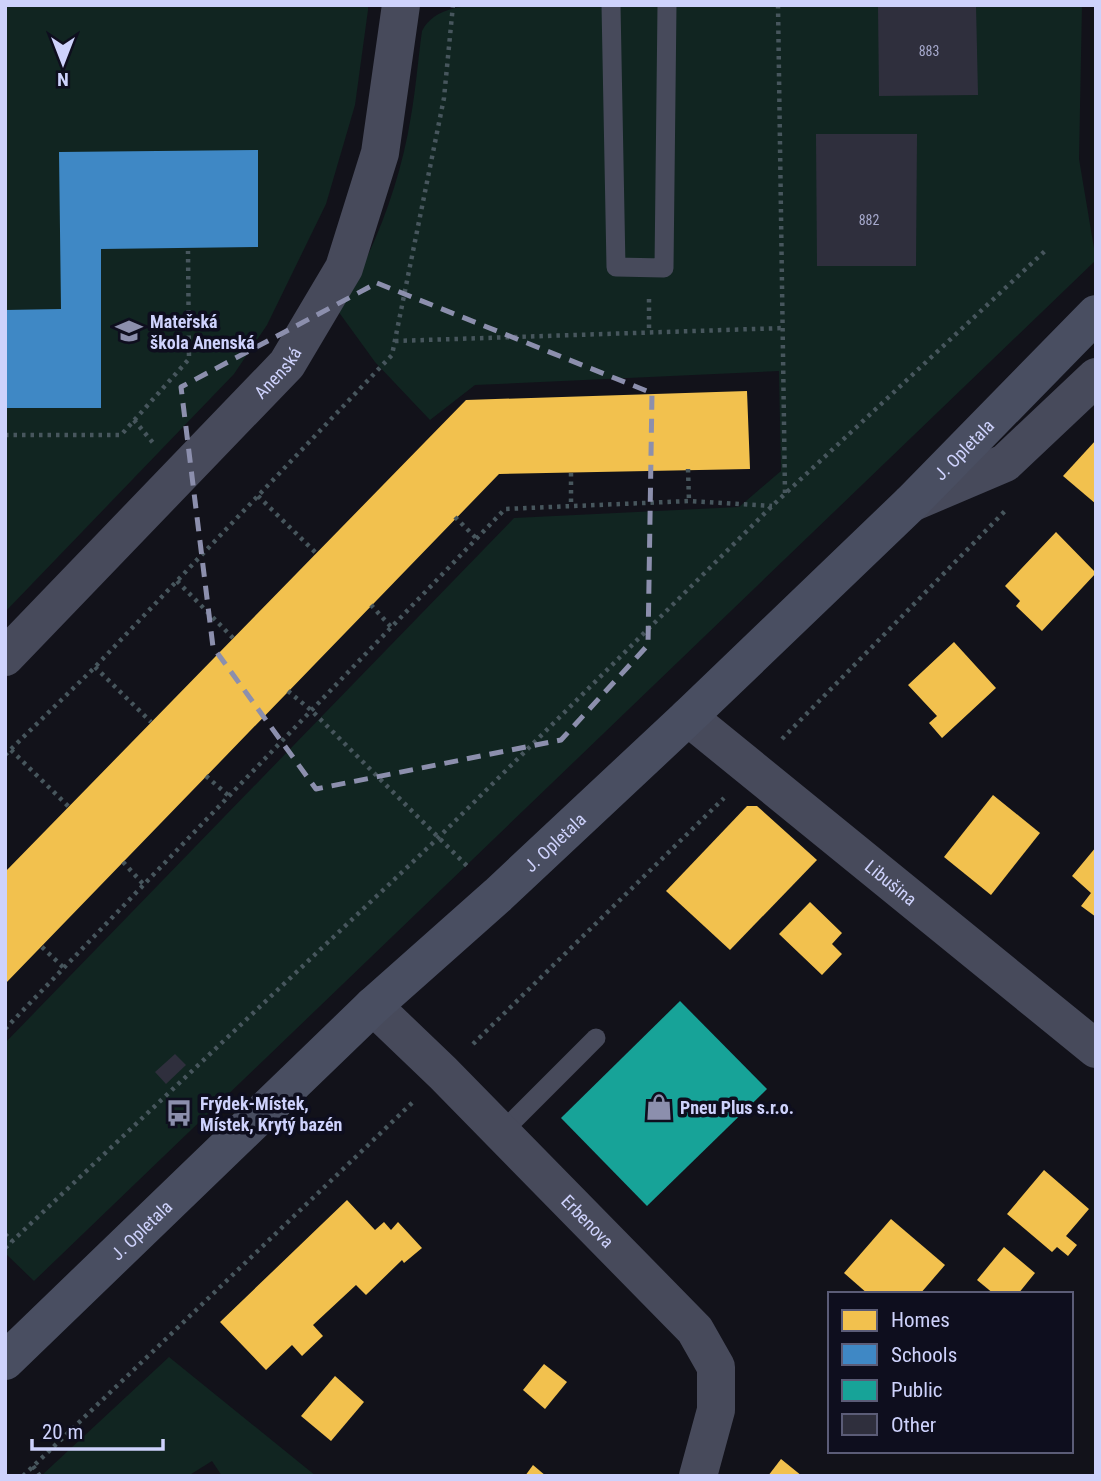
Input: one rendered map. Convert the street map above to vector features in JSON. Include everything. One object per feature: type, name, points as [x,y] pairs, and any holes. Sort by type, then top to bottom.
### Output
[{"type":"main road","name":"J. Opletala","points":[[5,1361],[373,1006],[498,895],[911,503],[1096,313]]},
{"type":"street","name":"Anenská","points":[[5,657],[287,364],[344,268],[380,152],[401,5]]},
{"type":"street","points":[[911,503],[1005,463],[1096,377]]},
{"type":"street","name":"Libušina","points":[[688,717],[1096,1049]]},
{"type":"street","name":"Erbenova","points":[[373,1006],[443,1073],[695,1330],[716,1367],[716,1410],[698,1476]]},
{"type":"lane","points":[[611,5],[615,267],[664,268],[667,5]]},
{"type":"lane","points":[[501,1133],[596,1038]]},
{"type":"path","points":[[778,5],[785,494]]},
{"type":"path","points":[[5,1248],[438,839],[772,506],[1046,250]]},
{"type":"path","points":[[5,435],[121,435],[189,359],[188,251]]},
{"type":"path","points":[[649,293],[649,331]]},
{"type":"path","points":[[395,341],[784,328]]},
{"type":"path","points":[[134,420],[159,450]]},
{"type":"path","points":[[688,469],[689,501]]},
{"type":"path","points":[[572,473],[572,506]]},
{"type":"path","points":[[258,496],[316,553]]},
{"type":"path","points":[[5,1029],[505,509],[689,501],[772,506]]},
{"type":"path","points":[[23,1476],[443,1073],[752,770],[1010,507]]},
{"type":"path","points":[[454,517],[477,538]]},
{"type":"path","points":[[177,581],[233,638]]},
{"type":"path","points":[[371,605],[391,628]]},
{"type":"path","points":[[95,667],[152,722]]},
{"type":"path","points":[[288,691],[312,711],[438,839],[498,895]]},
{"type":"path","points":[[11,750],[69,807]]},
{"type":"path","points":[[206,776],[230,796]]},
{"type":"path","points":[[123,862],[144,885]]},
{"type":"path","points":[[42,947],[64,968]]},
{"type":"path","points":[[5,1234],[12,1241]]},
{"type":"path","points":[[33,1466],[40,1476]]},
{"type":"highlighted area","points":[[377,283],[652,393],[648,645],[561,740],[316,789],[213,647],[181,387]]},
{"type":"green space","name":"Mateřská škola Anenská","points":[[5,5],[368,5],[368,10],[355,105],[326,204],[267,325],[234,374],[5,612]]},
{"type":"green space","points":[[477,5],[1082,5],[1079,159],[1096,260],[34,1281],[5,1253],[5,1043],[514,518],[739,507],[781,471],[779,371],[475,385],[430,420],[375,362],[338,311],[374,242],[393,192],[411,116],[422,31],[429,21],[450,9]]},
{"type":"green space","points":[[169,1357],[316,1476],[222,1476],[212,1461],[188,1476],[41,1476]]},
{"type":"building: Homes","points":[[747,391],[750,469],[499,474],[5,984],[5,872],[466,400]]},
{"type":"building: Homes","points":[[1096,440],[1096,504],[1063,476]]},
{"type":"building: Homes","points":[[1056,532],[1096,573],[1042,631],[1016,606],[1020,601],[1005,586]]},
{"type":"building: Homes","points":[[954,642],[996,688],[942,738],[929,723],[937,716],[908,685]]},
{"type":"building: Homes","points":[[993,795],[1040,833],[991,895],[944,857]]},
{"type":"building: Homes","points":[[747,806],[757,806],[817,860],[730,950],[666,891]]},
{"type":"building: Homes","points":[[1096,847],[1096,917],[1081,906],[1091,893],[1072,876]]},
{"type":"building: Homes","points":[[810,902],[842,933],[832,944],[842,954],[822,975],[779,934]]},
{"type":"building: Homes","points":[[1044,1170],[1089,1209],[1066,1236],[1077,1245],[1068,1256],[1057,1247],[1052,1252],[1007,1214]]},
{"type":"building: Homes","points":[[347,1200],[375,1230],[384,1222],[391,1230],[398,1222],[422,1248],[404,1263],[402,1260],[366,1295],[356,1285],[313,1325],[323,1336],[302,1356],[292,1345],[266,1370],[220,1322]]},
{"type":"building: Homes","points":[[891,1219],[945,1265],[922,1292],[866,1292],[844,1273]]},
{"type":"building: Homes","points":[[1004,1247],[1035,1273],[1020,1292],[992,1292],[977,1280]]},
{"type":"building: Homes","points":[[544,1364],[567,1382],[545,1409],[523,1390]]},
{"type":"building: Homes","points":[[335,1376],[364,1402],[331,1441],[301,1416]]},
{"type":"building: Homes","points":[[781,1459],[802,1476],[768,1476]]},
{"type":"building: Homes","points":[[533,1465],[546,1476],[525,1476]]},
{"type":"building: Schools","points":[[258,150],[258,247],[101,249],[101,408],[5,408],[5,310],[61,309],[59,152]]},
{"type":"building: Public","points":[[680,1001],[767,1089],[647,1206],[561,1118]]},
{"type":"building: Other","points":[[878,5],[976,5],[978,95],[879,96]]},
{"type":"building: Other","points":[[816,134],[917,134],[916,266],[817,266]]},
{"type":"building: Other","points":[[175,1054],[186,1065],[166,1084],[155,1072]]},
{"type":"place","name":"Mateřská škola Anenská","points":[[129,331]]},
{"type":"place","name":"Pneu Plus s.r.o.","points":[[659,1107]]},
{"type":"place","name":"Frýdek-Místek, Místek, Krytý bazén","points":[[179,1113]]}]
